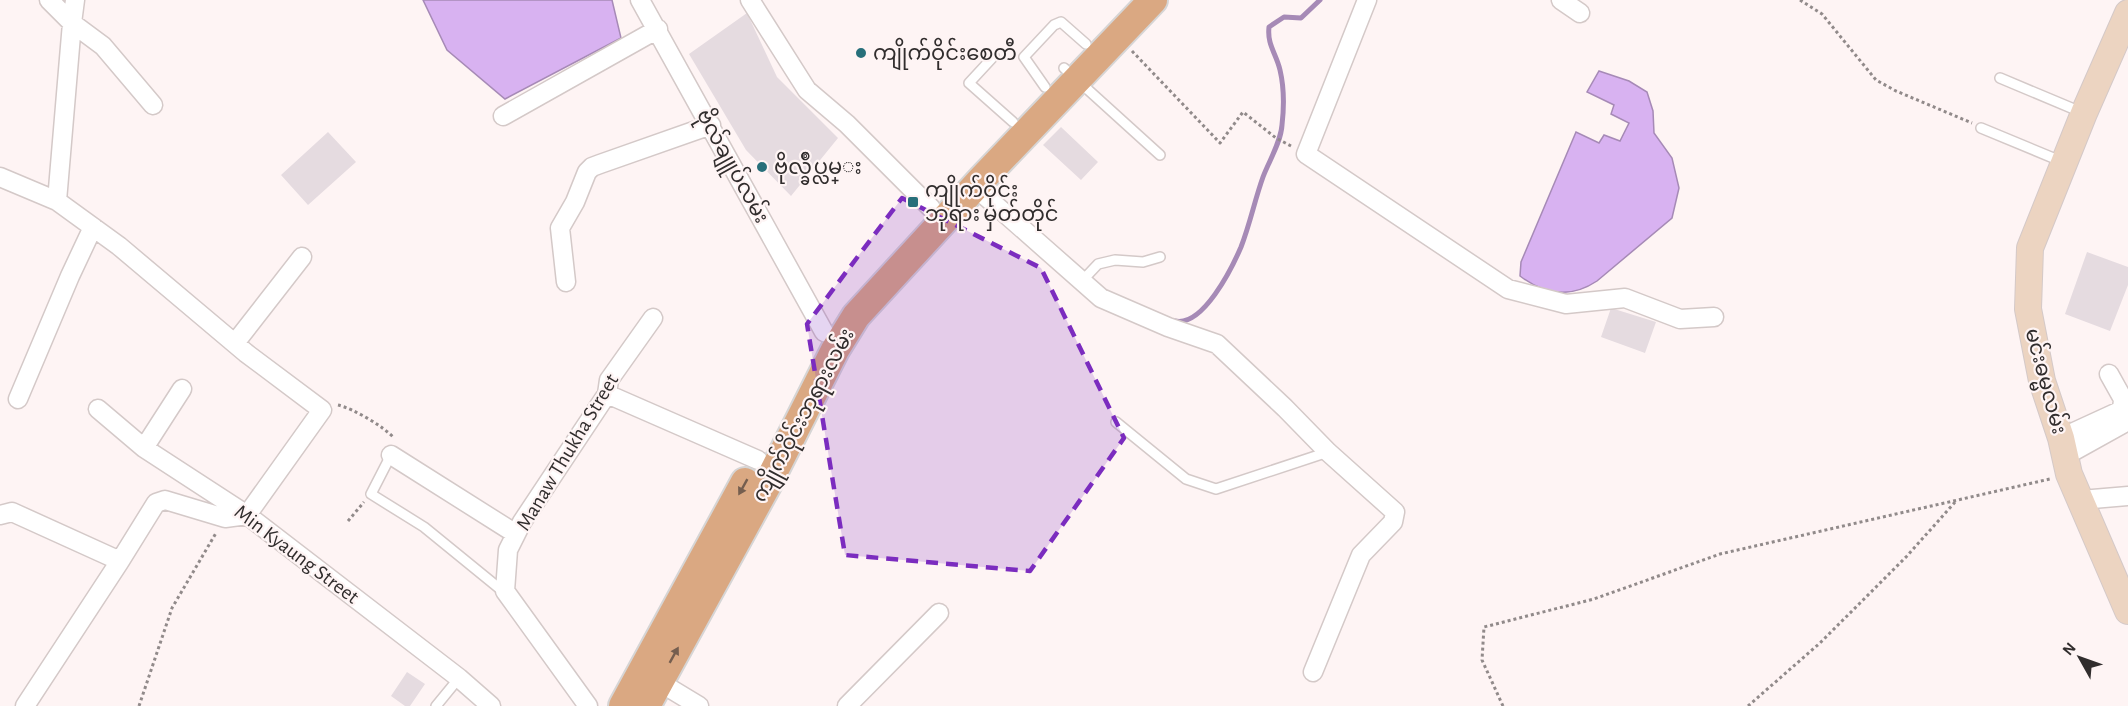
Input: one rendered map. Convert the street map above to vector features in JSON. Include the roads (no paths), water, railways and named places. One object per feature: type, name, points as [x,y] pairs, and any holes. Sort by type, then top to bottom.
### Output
[{"type":"main road","name":"ကျိုက်ဝိုင်းဘုရားလမ်း","points":[[623,706],[649,686],[766,464],[856,316],[975,187],[1062,78],[1086,44],[1128,0]]},
{"type":"main road","name":"ကျိုက်ဝိုင်းဘုရားလမ်း","points":[[766,464],[824,332],[858,288],[1013,122],[1062,78],[1119,37],[1153,0]]},
{"type":"main road","name":"မင်းဓမ္မလမ်း","points":[[2128,14],[2084,113],[2030,248],[2028,309],[2042,381],[2065,456],[2096,539],[2128,611]]},
{"type":"street","points":[[49,0],[72,22],[103,46],[153,105]]},
{"type":"street","points":[[57,201],[75,0]]},
{"type":"street","name":"ဗိုလ်ချူပ်လမ်း","points":[[640,0],[824,332]]},
{"type":"street","points":[[750,0],[807,90],[847,123],[931,208]]},
{"type":"street","points":[[1367,0],[1306,154],[1509,289],[1566,304],[1625,298],[1680,319],[1714,317]]},
{"type":"street","points":[[1561,0],[1580,13]]},
{"type":"street","points":[[503,116],[658,29]]},
{"type":"street","points":[[566,282],[560,228],[575,202],[587,172],[592,167],[711,125]]},
{"type":"street","points":[[0,177],[57,201],[93,227],[235,343],[322,410],[248,515],[225,518],[165,500],[156,503],[25,706]]},
{"type":"street","points":[[975,187],[1101,298],[1168,327],[1217,344],[1328,452],[1395,512],[1393,522],[1361,555],[1313,672]]},
{"type":"street","points":[[18,399],[93,227]]},
{"type":"street","points":[[235,343],[302,256]]},
{"type":"street","name":"Manaw Thukha Street","points":[[506,594],[508,550],[522,522],[607,394],[609,380],[652,318]]},
{"type":"street","points":[[2065,456],[2122,410],[2123,399],[2109,374]]},
{"type":"street","points":[[144,448],[182,389]]},
{"type":"street","points":[[607,394],[766,464]]},
{"type":"street","name":"Min Kyaung Street","points":[[98,409],[144,448],[248,515],[459,678],[491,706]]},
{"type":"street","points":[[2065,456],[2128,421]]},
{"type":"street","points":[[391,455],[516,534]]},
{"type":"street","points":[[2081,500],[2128,496]]},
{"type":"street","points":[[0,515],[12,512],[120,561]]},
{"type":"street","points":[[506,594],[588,706]]},
{"type":"street","points":[[847,706],[939,613]]},
{"type":"street","points":[[649,686],[699,706]]},
{"type":"lane","points":[[1086,44],[1061,22],[1053,25],[1024,57],[1062,78],[1160,156]]},
{"type":"lane","points":[[994,56],[969,83],[1013,122]]},
{"type":"lane","points":[[2000,78],[2084,113]]},
{"type":"lane","points":[[1981,128],[2065,163]]},
{"type":"lane","points":[[1082,281],[1098,264],[1115,260],[1143,262],[1160,257]]},
{"type":"lane","points":[[1116,422],[1186,478],[1216,489],[1328,452]]},
{"type":"lane","points":[[391,455],[371,494],[424,527],[506,594]]},
{"type":"lane","points":[[436,706],[459,678]]},
{"type":"waterway","points":[[1175,321],[1186,320],[1196,315],[1206,306],[1224,281],[1241,247],[1263,177],[1279,138],[1283,112],[1282,83],[1269,39],[1269,27],[1284,17],[1301,18],[1320,0]]},
{"type":"place","name":"ကျိုက်ဝိုင်းစေတီ","points":[[861,53]]},
{"type":"place","name":"ဗိုလ္ခ်ဳပ္လမ္း","points":[[762,167]]},
{"type":"place","name":"ကျိုက်ဝိုင်း ဘုရား မှတ်တိုင်","points":[[913,202]]}]
